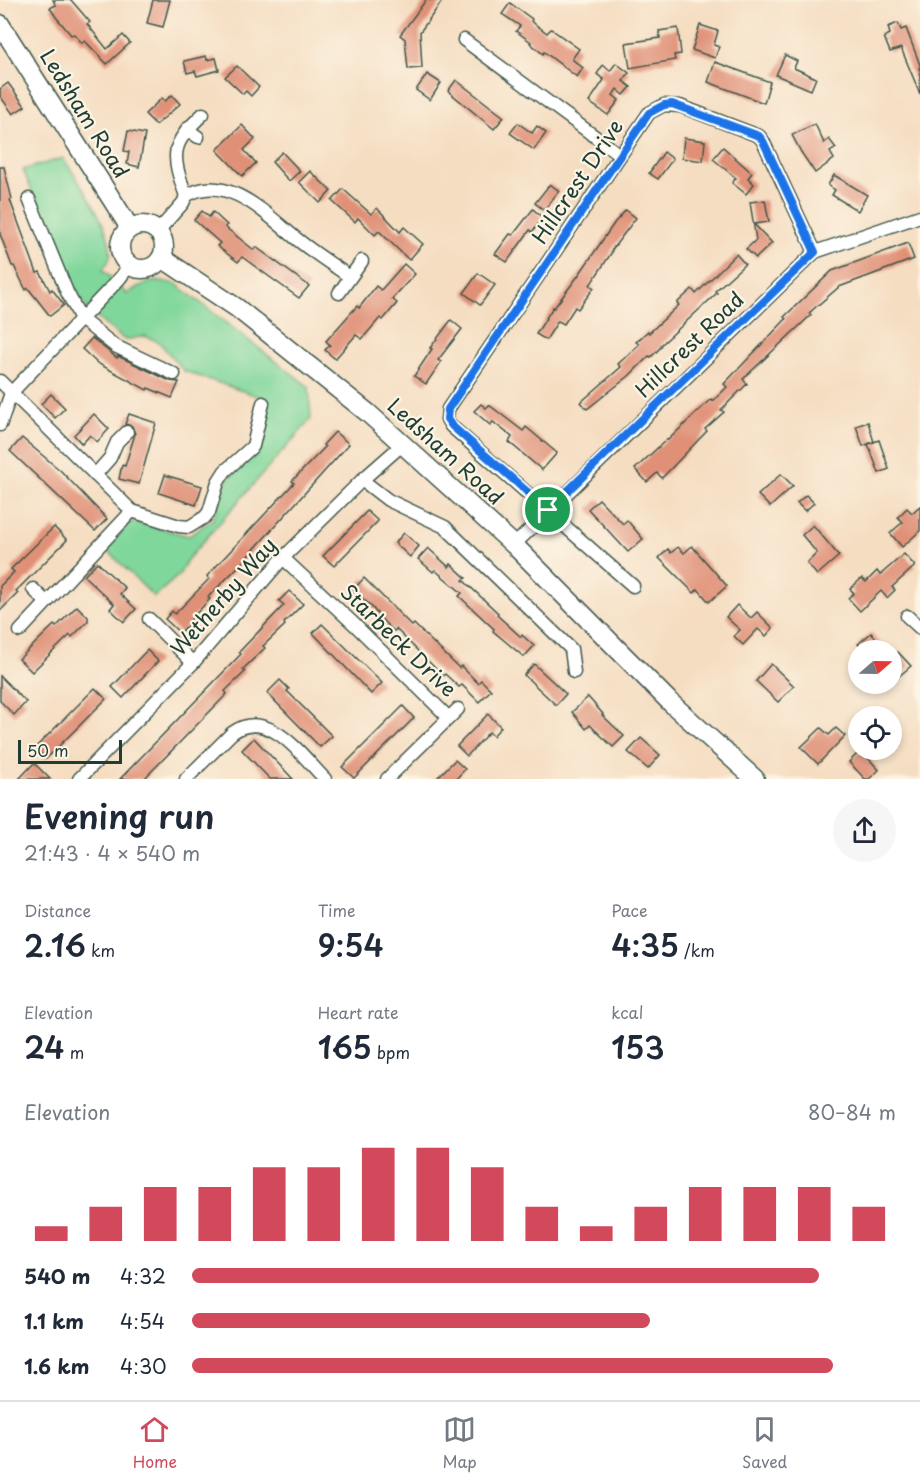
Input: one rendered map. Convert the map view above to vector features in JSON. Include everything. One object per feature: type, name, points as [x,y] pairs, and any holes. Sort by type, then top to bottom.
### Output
[{"type":"main road","name":"Ledsham Road","points":[[0,24],[130,228]]},
{"type":"main road","points":[[145,225],[158,231],[165,244],[162,258],[146,270],[129,266],[123,259],[120,245],[125,232],[130,228],[145,225]]},
{"type":"main road","name":"Ledsham Road","points":[[162,258],[237,308],[368,413],[514,545],[671,703],[755,779]]},
{"type":"street","points":[[464,40],[620,155]]},
{"type":"street","name":"Hillcrest Drive","points":[[447,419],[451,402],[649,113],[664,105],[680,106],[752,132],[763,141],[815,252]]},
{"type":"street","points":[[186,195],[179,176],[176,155],[178,141],[203,114]]},
{"type":"street","points":[[187,129],[198,137]]},
{"type":"street","points":[[158,231],[183,203],[186,195],[196,189],[210,188],[228,191],[269,215],[299,241],[350,277]]},
{"type":"street","points":[[29,199],[67,292],[81,319],[115,346],[174,374]]},
{"type":"street","name":"Hillcrest Road","points":[[514,545],[815,252],[920,216]]},
{"type":"street","points":[[339,293],[362,261]]},
{"type":"street","points":[[0,425],[11,393],[129,266]]},
{"type":"street","points":[[0,381],[132,511],[179,526],[189,526],[205,517],[209,512],[218,482],[225,471],[253,446],[263,404]]},
{"type":"street","name":"Ledsham Road","points":[[447,419],[452,426],[633,586]]},
{"type":"street","points":[[95,475],[110,458],[117,442],[127,432]]},
{"type":"street","name":"Wetherby Way","points":[[79,779],[193,663],[283,558],[362,480],[403,444]]},
{"type":"street","points":[[362,480],[388,500],[445,527],[571,649],[574,672]]},
{"type":"street","points":[[20,631],[132,511]]},
{"type":"street","name":"Starbeck Drive","points":[[283,558],[453,713],[387,779]]},
{"type":"street","points":[[33,589],[46,602]]},
{"type":"street","points":[[907,616],[920,628]]},
{"type":"street","points":[[149,619],[193,663]]},
{"type":"street","points":[[186,779],[232,733],[240,727],[258,724],[280,735],[326,779]]},
{"type":"green space","points":[[63,158],[94,206],[107,234],[110,257],[103,270],[127,294],[150,282],[176,284],[309,387],[311,419],[187,560],[179,575],[154,597],[106,549],[131,521],[189,536],[213,519],[227,480],[259,452],[269,400],[184,371],[159,342],[145,336],[125,340],[103,323],[75,295],[23,170]]},
{"type":"building","points":[[53,0],[71,0],[90,22],[87,24],[107,49],[123,35],[130,43],[107,64],[85,41],[82,43],[74,34],[71,35],[50,8],[56,5]]},
{"type":"building","points":[[153,0],[170,0],[163,27],[147,23]]},
{"type":"building","points":[[426,0],[443,0],[420,32],[422,68],[408,69],[405,39],[400,35]]},
{"type":"building","points":[[510,3],[547,33],[551,29],[579,49],[572,59],[583,68],[577,77],[544,52],[543,54],[516,31],[520,26],[502,14]]},
{"type":"building","points":[[898,23],[901,30],[906,28],[920,65],[920,94],[901,48],[890,52],[884,37],[890,34],[888,27]]},
{"type":"building","points":[[700,25],[718,31],[714,45],[719,47],[715,58],[692,50]]},
{"type":"building","points":[[678,28],[681,54],[674,55],[675,60],[630,68],[626,43],[660,38],[659,31]]},
{"type":"building","points":[[785,55],[797,61],[794,68],[816,78],[811,90],[776,75]]},
{"type":"building","points":[[206,56],[207,60],[216,58],[219,70],[197,76],[195,71],[187,73],[184,61]]},
{"type":"building","points":[[715,62],[770,82],[764,103],[708,82]]},
{"type":"building","points":[[616,63],[629,73],[623,81],[631,87],[624,95],[617,89],[613,95],[619,100],[608,115],[589,102],[604,80],[597,74],[603,65],[610,71]]},
{"type":"building","points":[[237,66],[259,87],[251,96],[246,91],[243,94],[225,77]]},
{"type":"building","points":[[427,74],[441,83],[430,100],[416,90]]},
{"type":"building","points":[[456,80],[504,117],[494,129],[448,91]]},
{"type":"building","points":[[8,83],[25,106],[13,114],[0,96],[0,89]]},
{"type":"building","points":[[172,95],[180,104],[156,125],[145,114],[162,98],[165,101]]},
{"type":"building","points":[[518,123],[532,133],[537,126],[546,133],[534,150],[510,133]]},
{"type":"building","points":[[815,124],[824,143],[829,139],[836,148],[830,152],[834,159],[815,173],[792,135]]},
{"type":"building","points":[[242,125],[255,139],[244,150],[256,163],[242,176],[217,150]]},
{"type":"building","points":[[128,131],[145,134],[139,167],[127,164],[129,152],[124,151]]},
{"type":"building","points":[[684,138],[705,141],[703,161],[682,158]]},
{"type":"building","points":[[723,147],[752,173],[748,178],[754,184],[746,194],[732,183],[736,178],[713,159]]},
{"type":"building","points":[[282,152],[300,171],[289,181],[272,162]]},
{"type":"building","points":[[664,152],[673,159],[658,179],[649,173]]},
{"type":"building","points":[[0,167],[4,167],[12,199],[10,200],[37,273],[40,272],[50,291],[52,289],[64,305],[50,316],[28,288],[26,290],[12,266],[0,234]]},
{"type":"building","points":[[310,171],[331,191],[320,203],[299,182]]},
{"type":"building","points":[[834,175],[867,195],[858,211],[832,195],[835,190],[828,185]]},
{"type":"building","points":[[550,184],[559,191],[544,210],[535,203]]},
{"type":"building","points":[[343,189],[371,214],[377,208],[400,232],[404,227],[423,244],[409,260],[379,231],[375,235],[358,218],[355,222],[332,201]]},
{"type":"building","points":[[765,200],[769,222],[754,224],[772,243],[756,258],[746,249],[756,240],[750,202]]},
{"type":"building","points":[[533,209],[543,218],[532,232],[530,230],[507,262],[495,254]]},
{"type":"building","points":[[626,210],[636,218],[611,251],[590,285],[594,288],[578,309],[575,307],[564,324],[558,321],[546,340],[536,334],[553,307]]},
{"type":"building","points":[[202,211],[209,217],[213,212],[227,225],[225,227],[254,250],[256,247],[309,286],[299,298],[242,257],[238,262],[217,246],[220,243],[194,220]]},
{"type":"building","points":[[908,243],[914,259],[839,287],[809,313],[811,315],[743,379],[747,384],[721,410],[724,412],[705,429],[707,431],[662,478],[657,473],[647,482],[635,469],[727,387],[724,384],[786,319],[784,317],[832,271]]},
{"type":"building","points":[[736,254],[745,264],[715,291],[717,293],[651,357],[649,356],[629,376],[587,409],[581,402],[621,367],[618,364],[639,344],[636,342],[679,305],[677,303],[692,289],[696,294]]},
{"type":"building","points":[[404,264],[415,274],[392,299],[397,303],[383,320],[380,318],[362,339],[356,335],[335,359],[325,350],[330,345],[326,341],[357,306],[359,308],[376,286],[381,290]]},
{"type":"building","points":[[478,273],[495,285],[480,305],[464,293]]},
{"type":"building","points":[[451,320],[462,329],[438,360],[441,362],[426,384],[414,376],[432,349],[430,348]]},
{"type":"building","points":[[92,338],[117,358],[118,356],[170,381],[179,382],[172,398],[148,388],[147,390],[97,363],[82,349]]},
{"type":"building","points":[[51,394],[65,408],[55,418],[41,404]]},
{"type":"building","points":[[481,404],[486,408],[489,405],[523,431],[526,427],[557,453],[542,470],[509,442],[512,437],[493,422],[490,425],[474,411]]},
{"type":"building","points":[[94,414],[109,429],[97,442],[90,435],[82,444],[74,435]]},
{"type":"building","points":[[129,414],[156,423],[139,484],[119,479],[122,465],[125,466],[135,434],[132,426],[125,424]]},
{"type":"building","points":[[868,422],[874,442],[863,446],[856,426]]},
{"type":"building","points":[[335,432],[349,444],[240,565],[208,597],[210,599],[180,633],[165,619],[172,611],[175,614],[209,579],[207,576],[294,483],[292,481],[325,447],[323,445]]},
{"type":"building","points":[[22,438],[61,471],[107,519],[95,531],[10,451]]},
{"type":"building","points":[[879,440],[889,469],[879,473],[868,444]]},
{"type":"building","points":[[781,474],[793,486],[770,507],[758,495]]},
{"type":"building","points":[[165,475],[202,486],[196,505],[159,493]]},
{"type":"building","points":[[806,495],[814,503],[805,511],[797,503]]},
{"type":"building","points":[[599,499],[623,524],[627,520],[643,539],[628,552],[588,509]]},
{"type":"building","points":[[920,506],[920,531],[902,547],[890,533],[903,522],[898,517],[907,508],[912,513]]},
{"type":"building","points":[[367,511],[378,521],[334,566],[323,556]]},
{"type":"building","points":[[813,525],[839,556],[817,575],[807,563],[817,553],[802,535]]},
{"type":"building","points":[[54,527],[67,540],[16,591],[18,593],[0,611],[0,586],[14,572],[11,569]]},
{"type":"building","points":[[404,533],[419,546],[410,557],[395,543]]},
{"type":"building","points":[[692,546],[727,586],[709,602],[698,589],[694,593],[659,558],[668,549],[671,553],[678,547],[684,553]]},
{"type":"building","points":[[428,548],[449,567],[451,564],[466,578],[463,580],[498,613],[497,615],[534,646],[524,657],[493,631],[494,629],[459,596],[462,593],[418,559]]},
{"type":"building","points":[[904,554],[915,566],[892,587],[895,590],[887,598],[881,591],[860,611],[848,598],[854,593],[850,589],[862,578],[866,582],[877,571],[880,575]]},
{"type":"building","points":[[97,562],[125,588],[120,594],[136,609],[124,622],[110,609],[114,604],[84,576]]},
{"type":"building","points":[[364,578],[412,626],[414,624],[459,668],[461,666],[478,683],[481,680],[491,690],[479,702],[462,685],[459,687],[445,674],[443,676],[353,590]]},
{"type":"building","points":[[289,591],[303,604],[263,646],[265,648],[243,669],[245,672],[225,691],[227,694],[144,779],[120,779],[241,654],[239,652],[284,605],[279,601]]},
{"type":"building","points":[[737,605],[751,618],[757,612],[773,628],[766,636],[758,629],[743,645],[734,636],[740,630],[726,617]]},
{"type":"building","points":[[77,606],[88,617],[88,621],[32,672],[19,659]]},
{"type":"building","points":[[322,624],[382,683],[371,694],[313,633]]},
{"type":"building","points":[[871,633],[878,640],[863,640]]},
{"type":"building","points":[[147,650],[158,661],[123,698],[112,687]]},
{"type":"building","points":[[902,656],[911,666],[902,674]]},
{"type":"building","points":[[534,664],[566,694],[556,705],[524,675]]},
{"type":"building","points":[[771,664],[794,686],[778,702],[756,681]]},
{"type":"building","points":[[0,676],[26,702],[14,715],[0,701]]},
{"type":"building","points":[[280,680],[289,689],[287,691],[332,736],[320,747],[267,693]]},
{"type":"building","points":[[95,688],[106,699],[46,759],[35,748]]},
{"type":"building","points":[[588,697],[602,715],[624,736],[613,747],[590,725],[586,729],[572,712]]},
{"type":"building","points":[[403,706],[414,718],[354,778],[342,767]]},
{"type":"building","points":[[488,714],[501,727],[493,736],[489,732],[467,756],[457,746]]},
{"type":"building","points":[[821,728],[829,735],[836,728],[845,736],[818,764],[801,747]]},
{"type":"building","points":[[254,738],[293,779],[270,779],[242,750]]},
{"type":"building","points":[[641,738],[660,755],[648,769],[628,752]]},
{"type":"building","points":[[455,760],[465,769],[456,779],[436,779]]},
{"type":"building","points":[[851,760],[870,760],[879,770],[869,779],[865,779],[849,762]]},
{"type":"building","points":[[34,763],[50,779],[19,779]]},
{"type":"route","points":[[672,104],[752,132],[763,141],[815,252],[548,510],[452,426],[447,419],[451,402],[649,113],[656,108],[672,104]]}]
